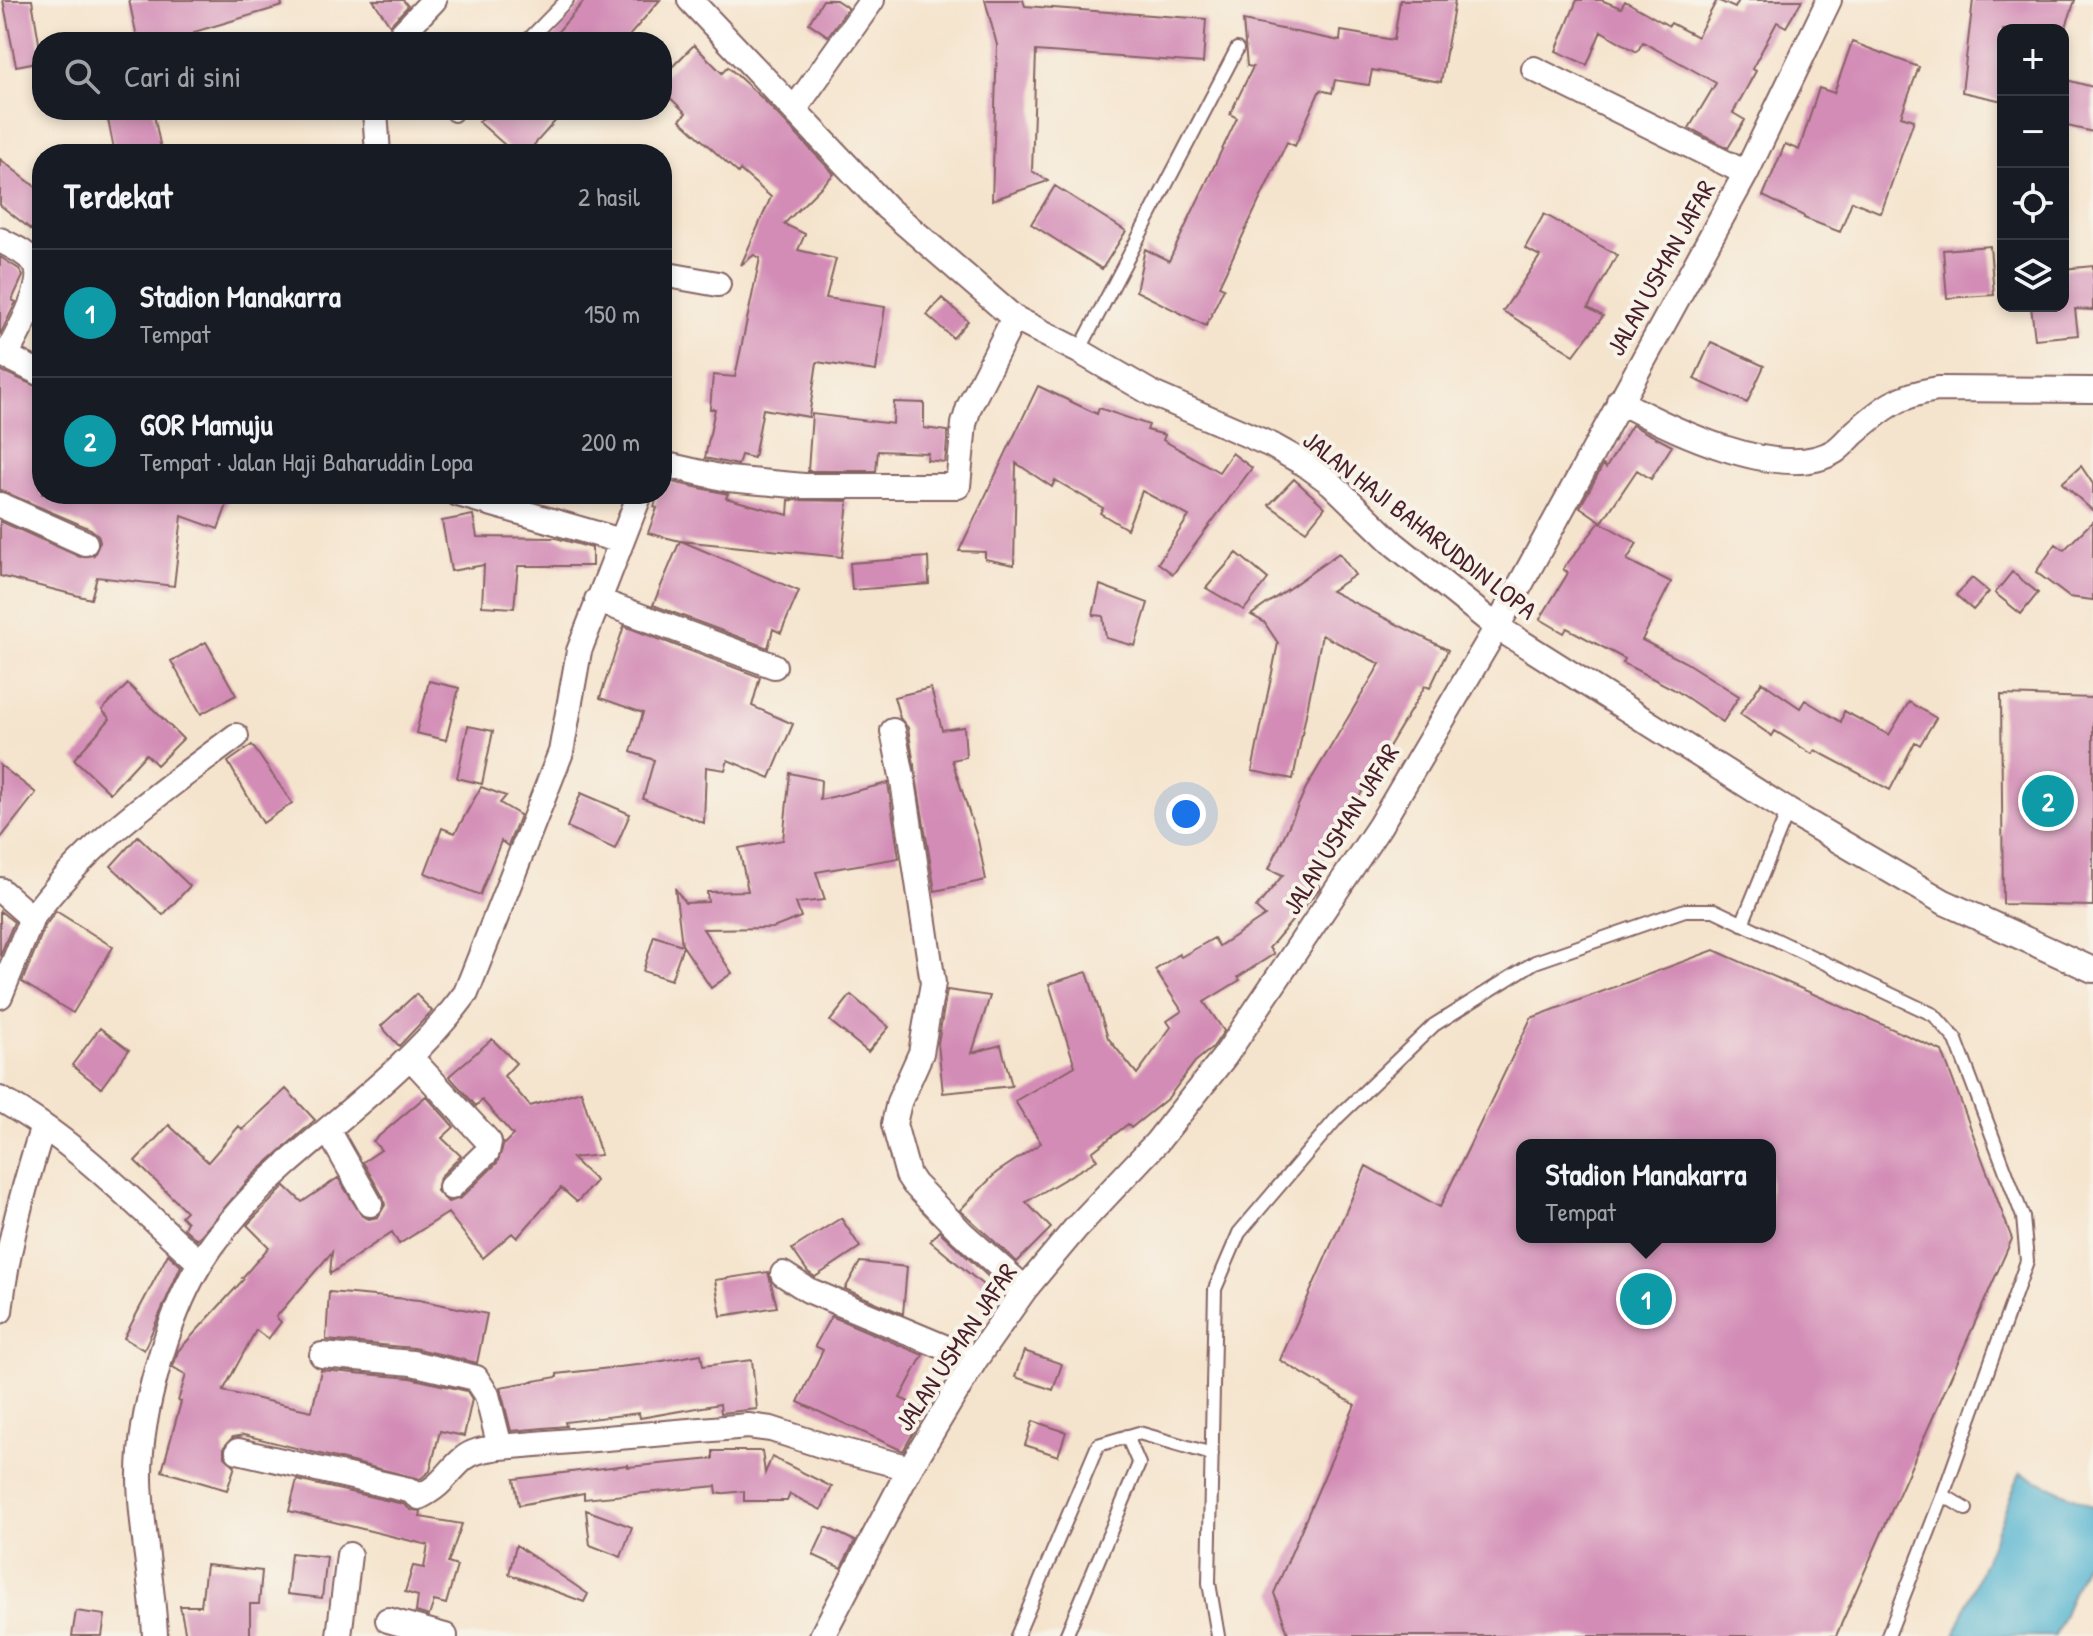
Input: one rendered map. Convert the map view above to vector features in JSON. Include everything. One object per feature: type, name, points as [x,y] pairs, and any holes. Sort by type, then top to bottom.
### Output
[{"type":"street","points":[[404,32],[434,0]]},
{"type":"street","name":"JALAN HAJI BAHARUDDIN LOPA","points":[[690,0],[887,208],[1014,318],[1153,394],[1271,445],[1305,464],[1331,483],[1394,544],[1497,627],[1788,811],[1944,902],[2093,970]]},
{"type":"street","points":[[794,110],[872,0]]},
{"type":"street","name":"JALAN USMAN JAFAR","points":[[822,1636],[910,1468],[975,1360],[1025,1289],[1075,1229],[1157,1142],[1225,1056],[1379,827],[1497,627],[1746,173],[1829,0]]},
{"type":"street","points":[[1534,69],[1746,173]]},
{"type":"street","points":[[376,120],[377,144]]},
{"type":"street","points":[[0,240],[32,260]]},
{"type":"street","points":[[672,276],[718,284]]},
{"type":"street","points":[[32,302],[3,361],[32,371]]},
{"type":"street","points":[[672,466],[728,479],[790,485],[958,486],[964,424],[969,407],[1014,318]]},
{"type":"street","points":[[1619,401],[1670,429],[1751,456],[1791,461],[1818,458],[1836,451],[1878,412],[1900,397],[1917,392],[1938,389],[2093,390]]},
{"type":"street","points":[[493,504],[621,541]]},
{"type":"street","points":[[155,1636],[153,1594],[142,1527],[140,1441],[152,1390],[179,1305],[200,1263],[241,1210],[286,1165],[411,1058],[457,1006],[476,972],[561,752],[572,676],[597,600],[636,504]]},
{"type":"street","points":[[0,505],[85,543]]},
{"type":"street","points":[[597,600],[774,666]]},
{"type":"street","points":[[893,731],[933,983],[921,1053],[899,1102],[894,1124],[908,1175],[914,1184],[962,1233],[1025,1289]]},
{"type":"street","points":[[0,996],[32,918],[56,884],[132,813],[236,736]]},
{"type":"street","points":[[0,890],[32,918]]},
{"type":"street","points":[[411,1058],[489,1142],[487,1152],[451,1187]]},
{"type":"street","points":[[0,1099],[43,1126],[98,1168],[200,1263]]},
{"type":"street","points":[[0,1311],[17,1211],[43,1126]]},
{"type":"street","points":[[328,1130],[370,1204]]},
{"type":"street","points":[[783,1274],[808,1290],[975,1360]]},
{"type":"street","points":[[322,1355],[412,1363],[476,1378],[487,1395],[500,1447]]},
{"type":"street","points":[[238,1451],[409,1490],[419,1497],[434,1490],[464,1458],[478,1451],[748,1426],[771,1429],[910,1468]]},
{"type":"street","points":[[339,1636],[349,1555]]},
{"type":"street","points":[[388,1620],[445,1636]]},
{"type":"lane","points":[[536,32],[567,0]]},
{"type":"lane","points":[[1079,351],[1237,49]]},
{"type":"lane","points":[[1742,924],[1788,811]]},
{"type":"lane","points":[[1218,1636],[1209,1583],[1215,1289],[1239,1233],[1337,1118],[1434,1025],[1535,962],[1685,910],[1714,910],[1934,1015],[1956,1040],[2023,1217],[2027,1261],[1943,1495],[1888,1636]]},
{"type":"lane","points":[[1017,1636],[1098,1445],[1139,1433],[1212,1454]]},
{"type":"lane","points":[[1066,1636],[1139,1464],[1127,1436]]},
{"type":"lane","points":[[1943,1495],[1966,1509]]},
{"type":"water","points":[[2020,1473],[2093,1506],[2093,1544],[2055,1636],[1954,1636]]},
{"type":"building","points":[[3,0],[32,0],[37,32],[32,32],[32,63],[16,66]]},
{"type":"building","points":[[129,0],[281,0],[282,6],[194,32],[136,32]]},
{"type":"building","points":[[373,0],[403,0],[408,6],[390,25]]},
{"type":"building","points":[[585,0],[660,0],[633,32],[558,32]]},
{"type":"building","points":[[823,0],[836,0],[848,8],[828,36],[809,23]]},
{"type":"building","points":[[985,0],[1023,0],[1025,6],[1206,19],[1203,63],[1036,51],[1032,171],[1048,181],[992,200],[997,45]]},
{"type":"building","points":[[1400,0],[1455,0],[1441,82],[1372,70],[1369,85],[1335,80],[1332,93],[1320,90],[1295,146],[1287,142],[1219,286],[1224,288],[1206,326],[1136,291],[1145,249],[1169,261],[1237,118],[1230,114],[1253,67],[1247,66],[1243,21],[1340,41],[1341,31],[1394,40]]},
{"type":"building","points":[[1577,0],[1601,0],[1621,8],[1625,1],[1669,26],[1671,23],[1697,37],[1717,0],[1735,8],[1739,0],[1802,0],[1786,27],[1777,22],[1752,69],[1756,71],[1733,113],[1745,120],[1728,148],[1689,128],[1716,83],[1643,42],[1637,52],[1601,31],[1587,65],[1556,51]]},
{"type":"building","points":[[1973,0],[2075,0],[2067,24],[1997,24],[1997,100],[1962,92]]},
{"type":"building","points":[[1852,42],[1919,67],[1901,116],[1914,120],[1881,213],[1852,201],[1840,232],[1804,218],[1763,196],[1785,144],[1799,150],[1819,88],[1834,93]]},
{"type":"building","points":[[694,45],[722,73],[728,67],[834,174],[784,224],[805,234],[798,250],[836,259],[826,298],[885,307],[876,371],[817,362],[809,417],[763,409],[754,458],[741,455],[738,465],[705,458],[715,409],[710,409],[713,375],[735,377],[760,258],[754,255],[741,265],[771,197],[740,170],[738,173],[680,120],[686,113],[672,100],[672,67]]},
{"type":"building","points":[[2069,81],[2093,87],[2093,132],[2069,126]]},
{"type":"building","points":[[108,120],[155,120],[160,144],[113,144]]},
{"type":"building","points":[[556,120],[535,144],[504,144],[479,122]]},
{"type":"building","points":[[0,159],[32,184],[32,230],[0,205]]},
{"type":"building","points":[[1055,186],[1126,231],[1102,269],[1031,224]]},
{"type":"building","points":[[1544,214],[1617,255],[1588,308],[1603,316],[1574,355],[1503,311],[1540,256],[1525,248]]},
{"type":"building","points":[[1990,246],[1994,295],[1947,298],[1943,250]]},
{"type":"building","points":[[0,257],[19,269],[23,276],[12,300],[16,302],[0,335]]},
{"type":"building","points":[[2093,266],[2093,310],[2075,309],[2078,335],[2035,339],[2032,312],[2069,312],[2069,268]]},
{"type":"building","points":[[942,298],[968,321],[953,338],[927,315]]},
{"type":"building","points":[[1711,342],[1764,366],[1747,403],[1694,379]]},
{"type":"building","points":[[0,370],[32,384],[32,504],[0,490]]},
{"type":"building","points":[[1038,386],[1097,414],[1099,408],[1149,425],[1147,430],[1165,435],[1163,440],[1219,472],[1232,453],[1252,468],[1173,574],[1158,563],[1189,516],[1142,491],[1127,529],[1100,513],[1103,508],[1055,480],[1052,487],[1016,463],[1014,565],[985,559],[985,552],[959,551]]},
{"type":"building","points":[[894,402],[924,403],[924,428],[948,431],[945,462],[927,460],[928,453],[878,451],[876,471],[808,471],[812,414],[893,424]]},
{"type":"building","points":[[1632,425],[1672,446],[1651,479],[1637,470],[1602,522],[1580,507],[1603,465],[1606,468]]},
{"type":"building","points":[[2081,466],[2093,484],[2093,511],[2062,483]]},
{"type":"building","points":[[1294,479],[1325,507],[1306,531],[1269,505]]},
{"type":"building","points":[[672,482],[728,494],[726,498],[788,515],[789,500],[848,501],[842,557],[681,541],[799,591],[781,633],[773,629],[768,648],[653,605],[680,541],[648,533],[657,508],[655,504],[672,504]]},
{"type":"building","points":[[33,504],[227,504],[218,529],[182,516],[174,586],[97,577],[91,599],[0,576],[0,521],[80,557],[94,555],[100,542],[91,529]]},
{"type":"building","points":[[473,515],[477,537],[556,538],[592,548],[592,566],[518,566],[514,608],[482,606],[484,565],[451,571],[442,521]]},
{"type":"building","points":[[2093,521],[2093,600],[2069,597],[2036,572],[2056,544],[2064,550]]},
{"type":"building","points":[[1600,522],[1637,543],[1627,560],[1671,582],[1642,640],[1685,662],[1739,696],[1723,722],[1677,691],[1623,663],[1625,659],[1567,628],[1564,633],[1540,619],[1568,573],[1563,569]]},
{"type":"building","points":[[1237,553],[1268,579],[1244,610],[1206,588]]},
{"type":"building","points":[[1339,553],[1355,575],[1331,591],[1448,650],[1430,688],[1425,686],[1358,799],[1353,796],[1312,886],[1317,882],[1320,888],[1269,948],[1274,954],[1204,1002],[1224,1031],[1213,1047],[1195,1062],[1168,1098],[1131,1128],[1128,1124],[1092,1152],[1097,1160],[1026,1202],[1051,1228],[1017,1262],[960,1210],[996,1173],[1041,1143],[1015,1101],[1075,1066],[1049,984],[1087,972],[1108,1038],[1137,1074],[1171,1027],[1167,1021],[1182,1011],[1155,970],[1179,954],[1181,957],[1214,938],[1219,946],[1265,916],[1256,908],[1283,875],[1269,869],[1306,788],[1380,664],[1322,635],[1293,779],[1252,771],[1278,643],[1264,622],[1251,615]]},
{"type":"building","points":[[928,557],[929,584],[852,590],[850,563]]},
{"type":"building","points":[[2012,572],[2038,593],[2021,614],[1995,593]]},
{"type":"building","points":[[1972,578],[1989,592],[1973,610],[1956,595]]},
{"type":"building","points":[[1100,585],[1148,603],[1135,646],[1106,638],[1103,616],[1093,615]]},
{"type":"building","points":[[624,626],[760,677],[752,706],[793,724],[770,778],[728,760],[725,770],[706,767],[704,823],[643,799],[654,760],[631,752],[643,713],[600,698]]},
{"type":"building","points":[[206,642],[236,695],[201,714],[171,661]]},
{"type":"building","points":[[429,681],[459,688],[446,740],[416,733]]},
{"type":"building","points":[[1762,682],[1800,708],[1805,700],[1841,722],[1844,711],[1889,735],[1909,702],[1936,718],[1920,745],[1915,742],[1890,790],[1815,750],[1812,754],[1775,731],[1772,736],[1740,714]]},
{"type":"building","points":[[128,684],[183,739],[157,765],[146,754],[110,793],[74,759],[110,719],[102,710]]},
{"type":"building","points":[[931,688],[942,730],[964,727],[966,757],[952,760],[978,840],[986,880],[935,891],[908,728],[900,718],[894,697]]},
{"type":"building","points":[[2001,695],[2093,698],[2093,906],[2003,904]]},
{"type":"building","points":[[468,726],[493,731],[482,784],[457,778]]},
{"type":"building","points":[[252,745],[292,803],[263,823],[228,762]]},
{"type":"building","points":[[0,765],[36,793],[0,839]]},
{"type":"building","points":[[790,773],[821,780],[820,800],[888,783],[899,858],[816,872],[825,900],[796,903],[801,917],[773,928],[703,929],[732,973],[711,988],[683,946],[671,980],[643,971],[654,936],[682,945],[675,888],[685,903],[708,902],[707,892],[748,891],[739,848],[783,840]]},
{"type":"building","points":[[481,787],[506,796],[500,803],[520,815],[508,846],[501,841],[480,895],[425,873],[442,828],[455,833]]},
{"type":"building","points":[[581,793],[630,814],[615,849],[567,827]]},
{"type":"building","points":[[138,836],[190,886],[163,915],[111,866]]},
{"type":"building","points":[[0,911],[14,922],[0,956]]},
{"type":"building","points":[[56,911],[113,947],[73,1013],[22,982],[45,926]]},
{"type":"building","points":[[1714,950],[1942,1051],[2012,1239],[1836,1636],[1289,1636],[1274,1593],[1355,1405],[1280,1360],[1366,1166],[1440,1207],[1531,1018]]},
{"type":"building","points":[[947,990],[990,996],[972,1053],[1001,1045],[1012,1086],[943,1093],[938,1043]]},
{"type":"building","points":[[416,994],[432,1011],[399,1046],[381,1026]]},
{"type":"building","points":[[851,995],[889,1027],[868,1052],[830,1021]]},
{"type":"building","points":[[100,1028],[129,1050],[101,1088],[72,1065]]},
{"type":"building","points":[[492,1039],[516,1063],[504,1076],[530,1106],[581,1091],[601,1155],[572,1158],[596,1181],[577,1202],[561,1188],[517,1238],[512,1233],[483,1258],[448,1213],[399,1244],[392,1232],[330,1274],[332,1252],[276,1317],[281,1322],[268,1339],[256,1330],[223,1391],[312,1411],[321,1370],[410,1378],[467,1391],[472,1399],[464,1436],[440,1431],[430,1471],[420,1479],[244,1435],[233,1437],[224,1447],[224,1456],[235,1466],[227,1490],[162,1471],[186,1375],[173,1367],[178,1351],[269,1247],[247,1225],[285,1186],[302,1202],[338,1178],[362,1216],[369,1219],[378,1217],[385,1205],[383,1197],[363,1162],[381,1150],[373,1141],[426,1096],[454,1127],[442,1138],[461,1156],[440,1177],[437,1191],[448,1202],[461,1198],[497,1163],[504,1144],[513,1135],[482,1100],[476,1106],[449,1076]]},
{"type":"building","points":[[286,1089],[315,1120],[252,1176],[197,1240],[184,1228],[187,1222],[181,1216],[186,1211],[135,1161],[169,1125],[208,1162],[239,1126],[242,1130]]},
{"type":"building","points":[[841,1218],[860,1247],[815,1277],[792,1249]]},
{"type":"building","points":[[939,1231],[994,1282],[988,1289],[930,1241]]},
{"type":"building","points":[[168,1254],[181,1266],[144,1350],[124,1338]]},
{"type":"building","points":[[860,1262],[907,1267],[903,1314],[845,1289]]},
{"type":"building","points":[[768,1272],[777,1307],[721,1316],[715,1280]]},
{"type":"building","points":[[329,1292],[419,1300],[487,1314],[477,1363],[414,1348],[326,1340]]},
{"type":"building","points":[[831,1316],[923,1355],[900,1398],[926,1410],[903,1451],[798,1402],[823,1350],[815,1346]]},
{"type":"building","points":[[1024,1351],[1062,1364],[1053,1390],[1015,1377]]},
{"type":"building","points":[[701,1354],[703,1366],[752,1360],[757,1409],[721,1413],[720,1404],[640,1418],[639,1413],[565,1422],[566,1426],[511,1431],[500,1387],[557,1377],[557,1374]]},
{"type":"building","points":[[1033,1421],[1066,1432],[1058,1456],[1025,1445]]},
{"type":"building","points":[[713,1451],[762,1451],[765,1473],[772,1457],[832,1487],[821,1510],[790,1494],[787,1501],[744,1501],[744,1491],[717,1494],[716,1486],[584,1499],[584,1493],[519,1505],[514,1479],[628,1465],[713,1459]]},
{"type":"building","points":[[297,1480],[403,1504],[411,1510],[421,1511],[420,1517],[462,1524],[448,1563],[457,1566],[446,1604],[434,1601],[429,1616],[416,1612],[418,1596],[405,1592],[413,1566],[424,1568],[428,1545],[289,1511]]},
{"type":"building","points":[[586,1510],[632,1527],[621,1557],[590,1545]]},
{"type":"building","points":[[826,1527],[855,1541],[841,1568],[813,1555]]},
{"type":"building","points":[[516,1545],[588,1594],[584,1602],[509,1574]]},
{"type":"building","points":[[291,1553],[327,1557],[322,1598],[287,1594]]},
{"type":"building","points":[[206,1565],[262,1571],[259,1604],[250,1604],[250,1636],[186,1636],[180,1606],[201,1606]]},
{"type":"building","points":[[76,1611],[105,1615],[102,1636],[72,1636]]},
{"type":"place","name":"GOR Mamuju","points":[[2048,801]]},
{"type":"place","name":"Stadion Manakarra","points":[[1646,1299]]}]
